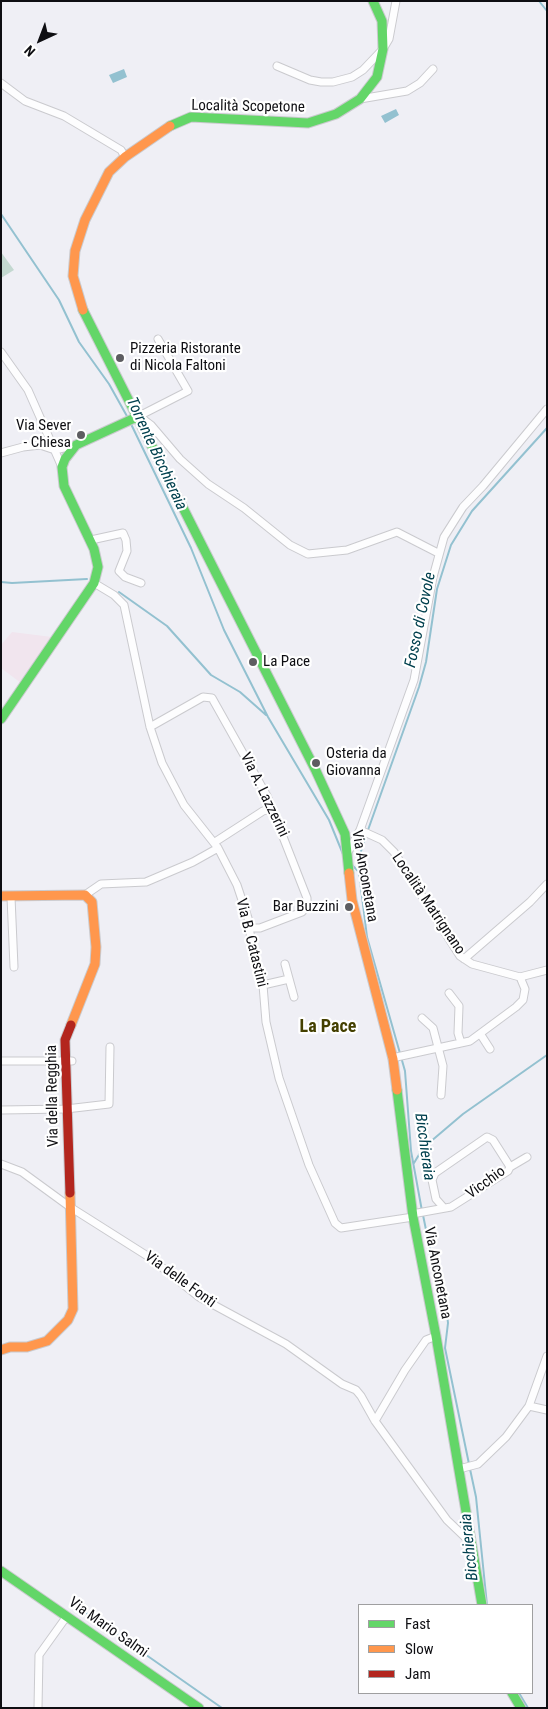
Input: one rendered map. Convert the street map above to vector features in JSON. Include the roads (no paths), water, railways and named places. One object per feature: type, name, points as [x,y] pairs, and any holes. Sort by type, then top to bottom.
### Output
[{"type":"main road","name":"Località Scopetone","points":[[125,157],[168,127],[191,117],[308,123],[336,114],[360,98],[377,76],[383,49],[382,21],[373,1]]},
{"type":"main road","name":"Via Anconetana","points":[[125,157],[109,172],[92,204],[74,251],[73,276],[82,306],[132,419],[316,771],[342,826],[348,852],[352,900],[392,1058],[414,1215],[462,1469],[470,1542],[482,1604]]},
{"type":"main road","points":[[1,719],[94,583],[98,567],[91,540],[64,486],[62,467],[65,459],[76,445],[132,419]]},
{"type":"main road","points":[[1,896],[85,895]]},
{"type":"main road","name":"Via della Regghia","points":[[4,1346],[28,1347],[46,1341],[58,1332],[68,1320],[73,1309],[66,1109],[67,1029],[95,964],[92,902],[85,895]]},
{"type":"main road","name":"Via Mario Salmi","points":[[1,1571],[199,1708]]},
{"type":"main road","points":[[513,1694],[521,1708]]},
{"type":"street","points":[[277,66],[310,80],[333,82],[352,77],[363,70],[383,49],[389,39],[396,1]]},
{"type":"street","points":[[360,98],[407,91],[420,83],[433,69]]},
{"type":"street","points":[[1,83],[25,101],[64,116],[121,150],[125,157]]},
{"type":"street","points":[[132,419],[188,391],[158,340]]},
{"type":"street","points":[[1,352],[28,390],[62,467]]},
{"type":"street","points":[[348,852],[362,831],[414,680],[438,553],[444,537],[462,507],[483,486],[547,409]]},
{"type":"street","points":[[132,419],[151,425],[180,459],[208,484],[244,508],[300,551],[308,554],[347,550],[397,532],[438,553]]},
{"type":"street","points":[[1,453],[23,447],[40,446],[55,450],[76,445]]},
{"type":"street","points":[[91,540],[123,533],[127,551],[119,571],[126,577],[141,583]]},
{"type":"street","name":"Via B. Catastini","points":[[94,583],[114,595],[124,605],[150,727],[162,763],[184,805],[216,845],[236,885],[250,928],[252,948],[263,985],[266,1022],[279,1078],[309,1165],[335,1223],[341,1228],[414,1215]]},
{"type":"street","name":"Via A. Lazzerini","points":[[150,727],[203,697],[212,698],[267,796],[307,898],[307,906],[302,912],[260,928],[250,928]]},
{"type":"street","points":[[85,895],[101,884],[146,882],[192,862],[263,811],[271,809]]},
{"type":"street","name":"Località Matrignano","points":[[362,831],[373,835],[388,845],[394,852],[456,951],[464,959],[478,966],[520,977]]},
{"type":"street","points":[[464,959],[530,902],[547,884]]},
{"type":"street","points":[[11,897],[14,967]]},
{"type":"street","points":[[286,964],[294,997]]},
{"type":"street","points":[[392,1058],[461,1043],[481,1035],[523,1000],[525,989],[520,977],[547,970]]},
{"type":"street","points":[[263,985],[289,978]]},
{"type":"street","points":[[449,993],[459,1006],[458,1033],[461,1043]]},
{"type":"street","points":[[422,1018],[433,1028],[443,1066],[441,1095]]},
{"type":"street","points":[[481,1035],[490,1049]]},
{"type":"street","points":[[1,1110],[66,1109],[109,1104],[110,1047]]},
{"type":"street","points":[[1,1062],[68,1060]]},
{"type":"street","name":"Vicchio","points":[[414,1215],[451,1207],[508,1170],[510,1167],[493,1140],[487,1137],[434,1173],[432,1180],[436,1199],[444,1208]]},
{"type":"street","points":[[510,1167],[527,1157]]},
{"type":"street","name":"Via delle Fonti","points":[[1,1164],[22,1172],[70,1207],[149,1257],[199,1297],[286,1344],[342,1384],[356,1390],[375,1421],[447,1520],[470,1542]]},
{"type":"street","points":[[375,1421],[405,1370],[426,1340],[436,1336]]},
{"type":"street","points":[[462,1469],[477,1464],[494,1450],[528,1406],[547,1356]]},
{"type":"street","points":[[528,1406],[547,1410]]},
{"type":"street","points":[[38,1708],[39,1655],[67,1616]]},
{"type":"water","points":[[124,69],[127,77],[113,83],[109,75]]},
{"type":"water","points":[[396,109],[399,115],[385,123],[381,116]]},
{"type":"waterway","points":[[539,1],[547,11]]},
{"type":"waterway","name":"Torrente Bicchieraia","points":[[1,214],[59,300],[79,342],[109,384],[128,418]]},
{"type":"waterway","name":"Torrente Bicchieraia","points":[[131,424],[191,548],[224,630],[268,717],[329,820],[345,859]]},
{"type":"waterway","name":"Fosso di Covole","points":[[368,830],[419,687],[426,662],[437,589],[451,545],[472,511],[547,428]]},
{"type":"waterway","points":[[1,582],[87,579]]},
{"type":"waterway","points":[[119,592],[167,626],[211,675],[240,692],[266,715]]},
{"type":"waterway","name":"Fosso di Covole","points":[[359,872],[359,858],[366,835]]},
{"type":"waterway","name":"Bicchieraia","points":[[352,865],[359,872],[367,937],[405,1071],[411,1151],[422,1211]]},
{"type":"waterway","points":[[414,1163],[423,1148],[463,1114],[547,1055]]},
{"type":"waterway","name":"Bicchieraia","points":[[423,1215],[437,1284],[446,1305],[448,1323],[445,1348],[469,1464]]},
{"type":"waterway","name":"Bicchieraia","points":[[470,1469],[476,1497],[487,1604]]},
{"type":"waterway","points":[[79,1608],[222,1708]]},
{"type":"waterway","name":"Bicchieraia","points":[[520,1694],[528,1708]]},
{"type":"place","name":"Pizzeria Ristorante di Nicola Faltoni","points":[[120,358]]},
{"type":"place","name":"Via Sever - Chiesa","points":[[81,435]]},
{"type":"place","name":"La Pace","points":[[253,662]]},
{"type":"place","name":"Osteria da Giovanna","points":[[316,763]]},
{"type":"place","name":"Bar Buzzini","points":[[349,907]]},
{"type":"district","name":"La Pace","points":[[328,1027]]}]
